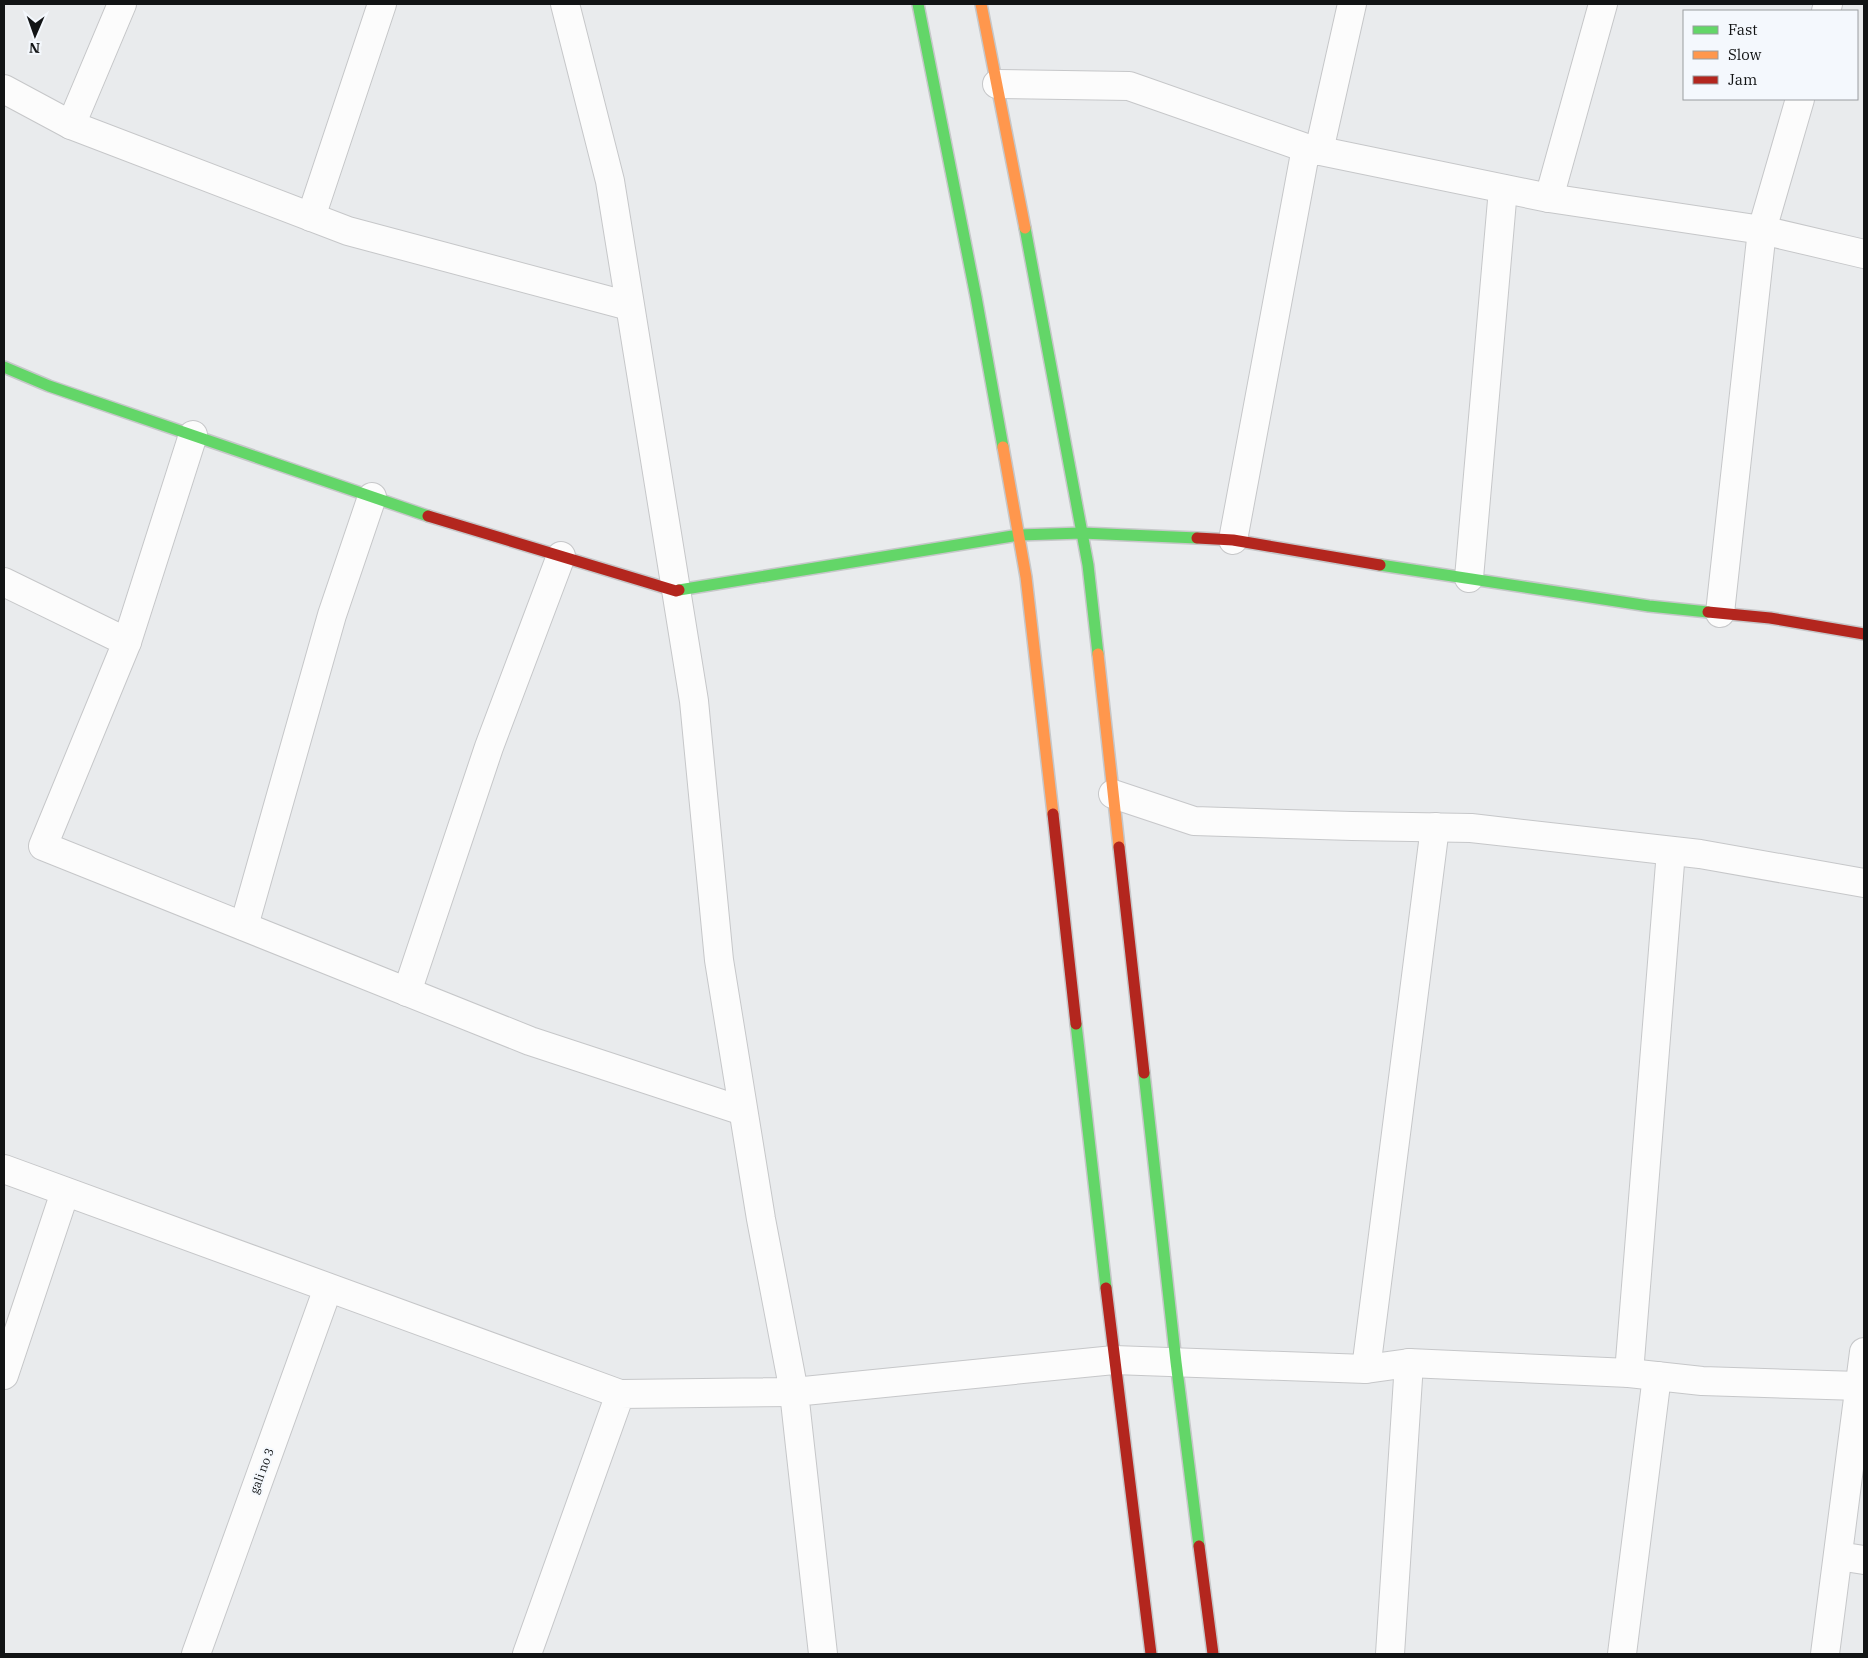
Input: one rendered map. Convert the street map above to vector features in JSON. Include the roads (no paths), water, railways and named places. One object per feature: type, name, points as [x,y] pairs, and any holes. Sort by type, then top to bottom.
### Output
[{"type":"street","points":[[71,124],[122,4]]},
{"type":"street","points":[[311,217],[382,4]]},
{"type":"street","points":[[565,4],[610,181],[694,701],[719,960],[761,1220],[794,1392],[823,1654]]},
{"type":"street","points":[[918,4],[976,297],[1027,586],[1114,1360],[1150,1654]]},
{"type":"street","points":[[981,4],[1089,574],[1176,1362],[1213,1654]]},
{"type":"street","points":[[1233,540],[1312,150],[1352,4]]},
{"type":"street","points":[[1549,198],[1603,4]]},
{"type":"street","points":[[997,84],[1129,86],[1312,150],[1549,198],[1762,230],[1864,254]]},
{"type":"street","points":[[4,89],[71,124],[348,231],[629,306]]},
{"type":"street","points":[[1720,613],[1762,230],[1800,100]]},
{"type":"street","points":[[1469,578],[1503,189]]},
{"type":"street","points":[[4,367],[49,386],[420,514],[676,591],[1019,535],[1082,533],[1233,540],[1360,562],[1649,606],[1770,618],[1864,634]]},
{"type":"street","points":[[192,435],[127,642],[43,846],[530,1041],[743,1112]]},
{"type":"street","points":[[244,926],[332,615],[372,497]]},
{"type":"street","points":[[407,992],[489,747],[561,556]]},
{"type":"street","points":[[4,582],[127,642]]},
{"type":"street","points":[[1113,794],[1194,821],[1471,828],[1671,850],[1864,882]]},
{"type":"street","points":[[1366,1369],[1435,827]]},
{"type":"street","points":[[1629,1373],[1671,850]]},
{"type":"street","points":[[4,1169],[620,1394],[794,1392],[1114,1360],[1366,1369],[1409,1363],[1629,1373],[1702,1381],[1859,1386]]},
{"type":"street","points":[[4,1375],[65,1192]]},
{"type":"street","name":"gali no 3","points":[[196,1654],[328,1288]]},
{"type":"street","points":[[1825,1654],[1851,1558],[1859,1386],[1864,1352]]},
{"type":"street","points":[[1390,1654],[1409,1363]]},
{"type":"street","points":[[1622,1654],[1657,1376]]},
{"type":"street","points":[[527,1654],[620,1394]]}]
